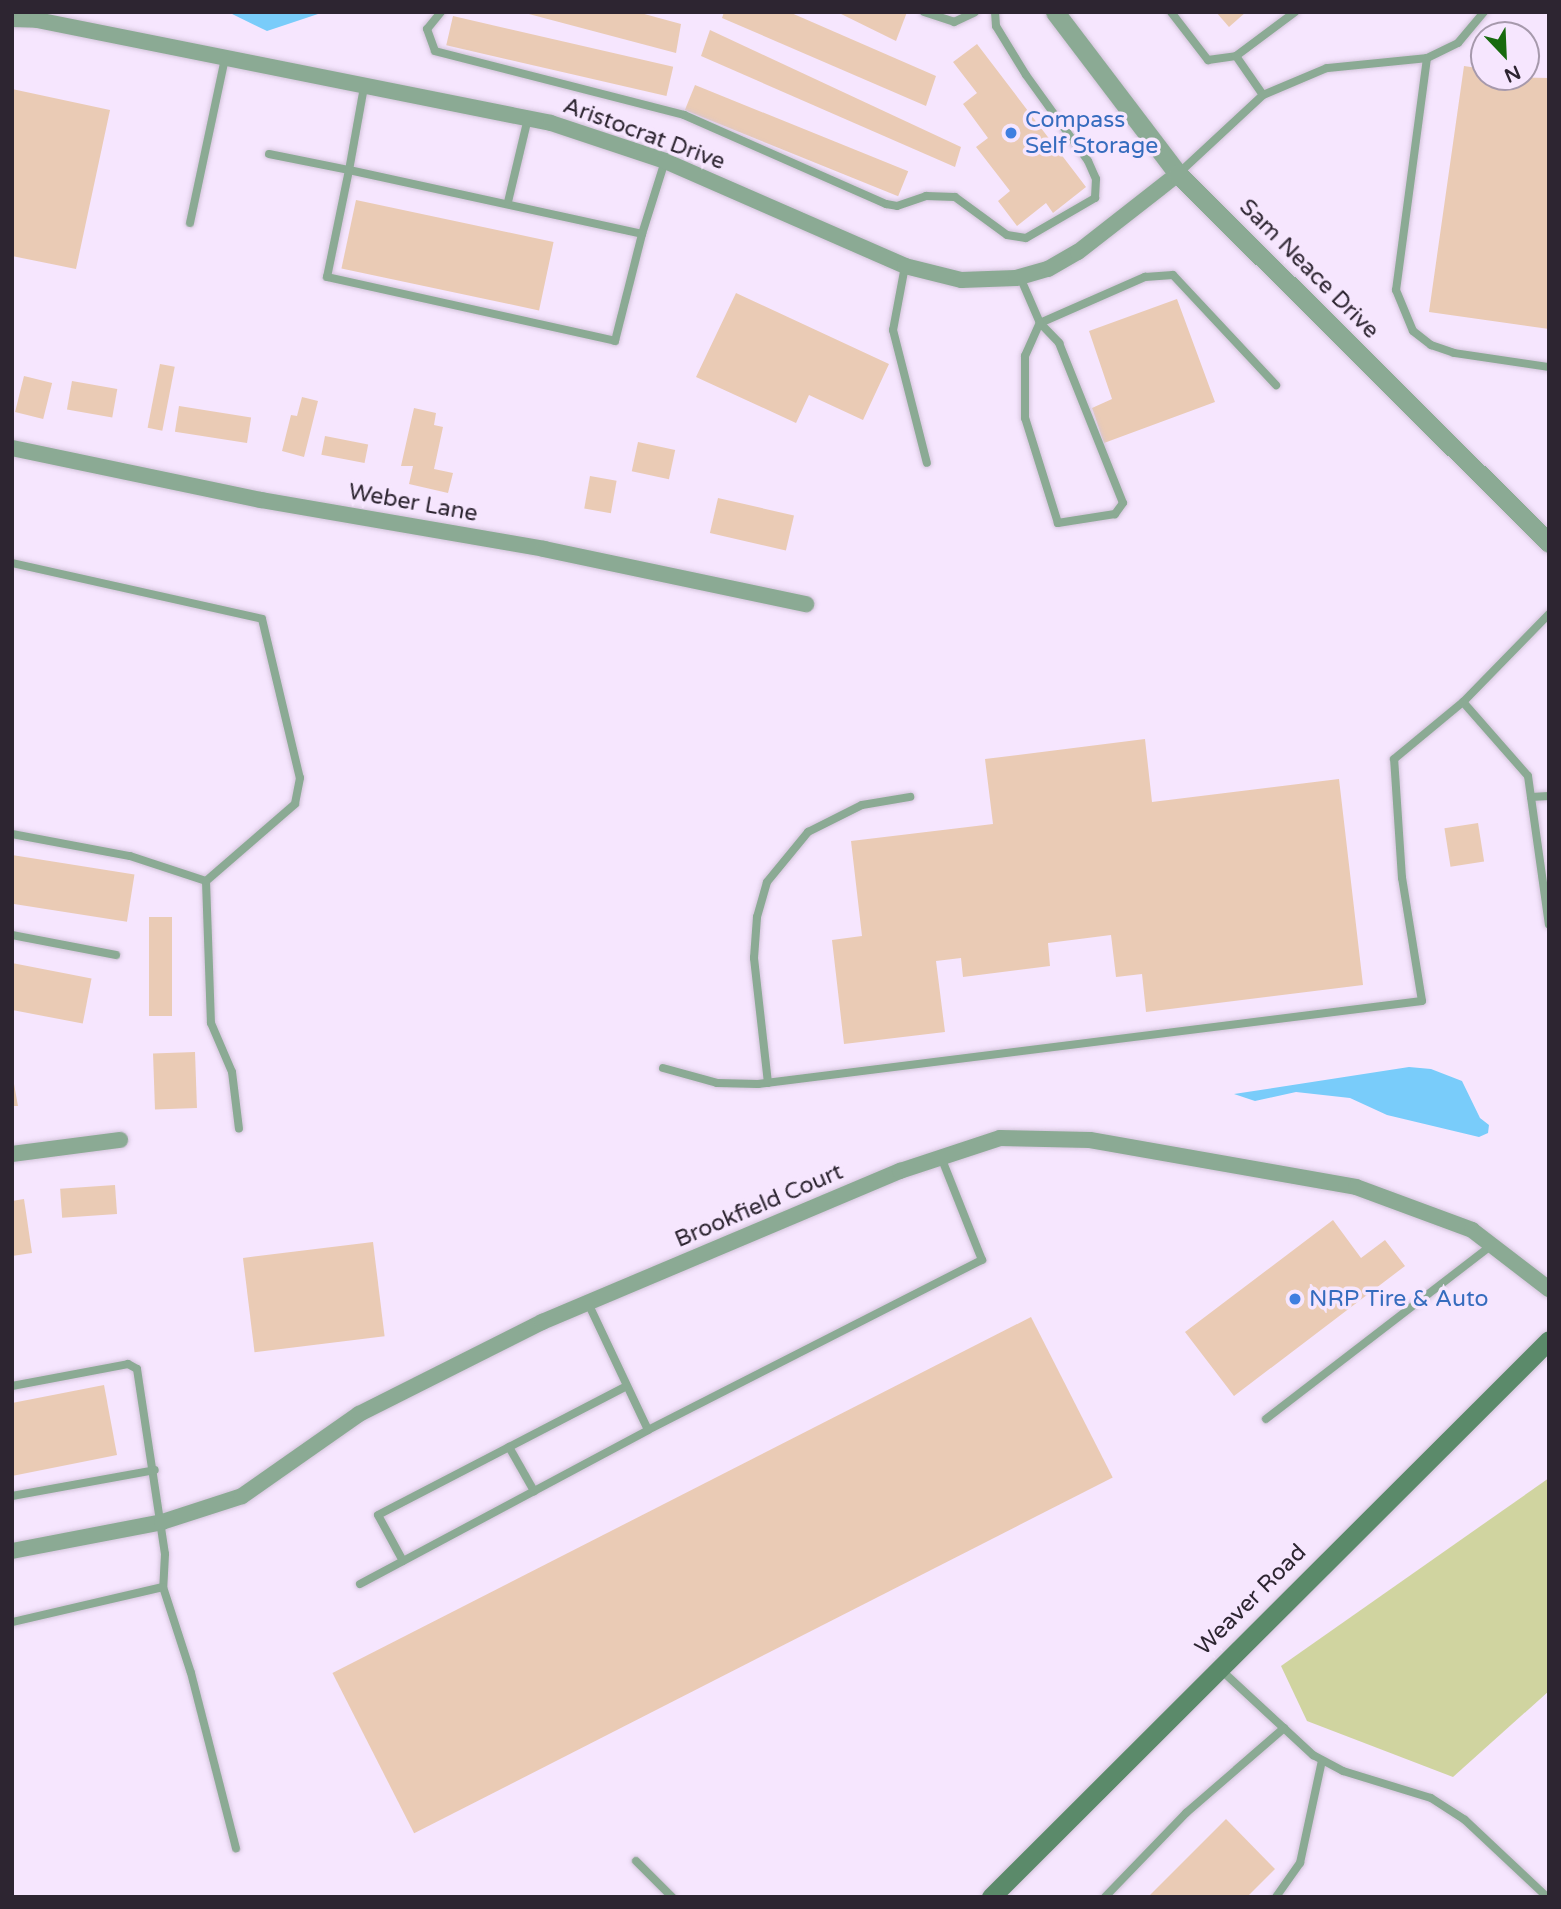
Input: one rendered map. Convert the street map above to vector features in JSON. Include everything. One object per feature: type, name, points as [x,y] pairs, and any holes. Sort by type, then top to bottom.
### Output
[{"type":"main road","name":"Weaver Road","points":[[991,1897],[1218,1667],[1549,1340]]},
{"type":"street","name":"Sam Neace Drive","points":[[1055,12],[1178,174],[1549,543]]},
{"type":"street","name":"Aristocrat Drive","points":[[12,19],[37,20],[527,118],[609,140],[665,161],[905,266],[961,280],[1020,277],[1077,252],[1178,174]]},
{"type":"street","name":"Weber Lane","points":[[12,447],[261,500],[544,549],[806,604]]},
{"type":"street","name":"Brookfield Court","points":[[12,1551],[162,1522],[242,1496],[359,1414],[588,1303],[941,1157],[1000,1138],[1090,1140],[1356,1187],[1472,1230],[1549,1289]]},
{"type":"street","points":[[12,1154],[120,1140]]},
{"type":"lane","points":[[441,12],[427,29],[435,51],[684,115],[886,204],[897,206],[926,196],[955,197],[1007,236],[1026,238],[1094,198],[1096,179],[1088,161],[1026,75],[996,26],[995,12]]},
{"type":"lane","points":[[924,12],[954,22],[975,12]]},
{"type":"lane","points":[[1171,12],[1208,60],[1236,56],[1295,12]]},
{"type":"lane","points":[[1178,174],[1263,95],[1327,68],[1427,58],[1458,43],[1484,12]]},
{"type":"lane","points":[[1236,56],[1263,95]]},
{"type":"lane","points":[[190,223],[226,58]]},
{"type":"lane","points":[[1427,58],[1396,290],[1402,312],[1413,331],[1431,345],[1454,353],[1549,367]]},
{"type":"lane","points":[[364,87],[327,276],[615,341],[642,234],[665,161]]},
{"type":"lane","points":[[508,202],[527,118]]},
{"type":"lane","points":[[269,154],[508,202],[642,234]]},
{"type":"lane","points":[[905,266],[893,330],[927,463]]},
{"type":"lane","points":[[1020,277],[1040,323],[1059,344],[1123,503],[1115,514],[1058,523],[1025,418],[1025,356],[1040,323],[1145,277],[1172,275],[1276,385]]},
{"type":"lane","points":[[12,563],[262,619],[300,778],[295,804],[206,881]]},
{"type":"lane","points":[[663,1068],[717,1083],[768,1083],[1422,1001],[1402,878],[1394,759],[1463,702],[1549,614]]},
{"type":"lane","points":[[1463,702],[1528,776],[1549,925]]},
{"type":"lane","points":[[1531,797],[1549,796]]},
{"type":"lane","points":[[768,1083],[754,958],[757,917],[767,882],[808,832],[862,805],[910,797]]},
{"type":"lane","points":[[12,834],[130,856],[206,881]]},
{"type":"lane","points":[[206,881],[211,1023],[232,1072],[239,1129]]},
{"type":"lane","points":[[12,935],[116,955]]},
{"type":"lane","points":[[360,1584],[648,1430],[982,1260],[941,1157]]},
{"type":"lane","points":[[1266,1419],[1492,1245]]},
{"type":"lane","points":[[588,1303],[648,1430]]},
{"type":"lane","points":[[12,1386],[128,1364],[137,1369],[162,1522],[163,1587],[191,1673],[236,1848]]},
{"type":"lane","points":[[402,1561],[378,1515],[627,1385]]},
{"type":"lane","points":[[509,1447],[534,1491]]},
{"type":"lane","points":[[12,1496],[155,1470]]},
{"type":"lane","points":[[12,1622],[163,1587]]},
{"type":"lane","points":[[1218,1667],[1322,1760],[1343,1771],[1431,1798],[1465,1820],[1546,1897]]},
{"type":"lane","points":[[1105,1897],[1186,1813],[1284,1728]]},
{"type":"lane","points":[[1276,1897],[1300,1863],[1322,1760]]},
{"type":"lane","points":[[636,1861],[673,1897]]},
{"type":"green space","points":[[1549,1478],[1549,1691],[1453,1777],[1307,1721],[1281,1666]]},
{"type":"water","points":[[228,12],[324,12],[267,31]]},
{"type":"water","points":[[1409,1067],[1431,1069],[1462,1081],[1480,1118],[1489,1125],[1488,1133],[1479,1137],[1387,1115],[1350,1098],[1296,1092],[1255,1101],[1234,1094]]},
{"type":"building","points":[[637,12],[681,24],[676,53],[525,13]]},
{"type":"building","points":[[724,12],[789,12],[936,76],[926,106],[722,18]]},
{"type":"building","points":[[837,12],[907,12],[896,41]]},
{"type":"building","points":[[1216,12],[1246,12],[1229,27]]},
{"type":"building","points":[[453,16],[673,67],[666,96],[446,45]]},
{"type":"building","points":[[710,30],[961,147],[955,167],[701,56]]},
{"type":"building","points":[[977,44],[1086,187],[1053,213],[1046,203],[1017,226],[998,201],[1010,191],[976,147],[988,138],[963,104],[977,93],[953,62]]},
{"type":"building","points":[[1464,66],[1470,67],[1470,91],[1540,91],[1540,78],[1549,78],[1549,329],[1429,312]]},
{"type":"building","points":[[695,85],[908,171],[898,196],[685,110]]},
{"type":"building","points":[[12,89],[110,110],[76,269],[12,256]]},
{"type":"building","points":[[356,200],[554,242],[539,310],[341,268]]},
{"type":"building","points":[[736,293],[889,364],[863,420],[809,395],[796,423],[696,377]]},
{"type":"building","points":[[1177,299],[1215,402],[1104,443],[1092,408],[1112,399],[1089,331]]},
{"type":"building","points":[[160,364],[175,367],[162,431],[148,428]]},
{"type":"building","points":[[24,376],[52,383],[43,419],[15,412]]},
{"type":"building","points":[[72,381],[117,389],[112,418],[67,410]]},
{"type":"building","points":[[302,397],[318,401],[304,457],[282,451],[291,415],[297,416]]},
{"type":"building","points":[[179,406],[251,417],[247,443],[175,432]]},
{"type":"building","points":[[414,408],[436,413],[434,425],[443,427],[434,469],[453,473],[448,493],[409,484],[413,466],[401,466]]},
{"type":"building","points":[[325,436],[368,444],[365,463],[321,455]]},
{"type":"building","points":[[638,442],[675,450],[669,479],[632,471]]},
{"type":"building","points":[[590,476],[617,481],[611,513],[584,508]]},
{"type":"building","points":[[718,498],[794,516],[786,551],[710,533]]},
{"type":"building","points":[[1145,739],[1152,802],[1339,779],[1363,985],[1146,1012],[1142,974],[1116,977],[1111,935],[1048,943],[1050,966],[963,977],[961,958],[936,961],[945,1032],[844,1044],[832,940],[862,936],[851,841],[993,824],[985,759]]},
{"type":"building","points":[[1478,823],[1484,862],[1451,867],[1444,828]]},
{"type":"building","points":[[12,855],[134,874],[127,922],[12,904]]},
{"type":"building","points":[[149,917],[172,917],[172,1016],[149,1016]]},
{"type":"building","points":[[12,963],[92,978],[83,1024],[12,1010]]},
{"type":"building","points":[[195,1052],[197,1108],[155,1109],[153,1053]]},
{"type":"building","points":[[12,1073],[18,1106],[12,1106]]},
{"type":"building","points":[[115,1185],[117,1214],[62,1218],[60,1189]]},
{"type":"building","points":[[24,1199],[32,1253],[12,1256],[12,1201]]},
{"type":"building","name":"NRP Tire & Auto","points":[[1333,1220],[1361,1258],[1385,1240],[1405,1266],[1234,1396],[1185,1332]]},
{"type":"building","points":[[373,1242],[385,1336],[255,1352],[243,1258]]},
{"type":"building","points":[[1031,1317],[1113,1477],[414,1833],[332,1673]]},
{"type":"building","points":[[104,1385],[117,1455],[12,1476],[12,1403]]},
{"type":"building","points":[[1226,1819],[1275,1869],[1247,1897],[1148,1897]]},
{"type":"place","name":"Compass Self Storage","points":[[1011,133]]},
{"type":"place","name":"NRP Tire & Auto","points":[[1295,1299]]}]
